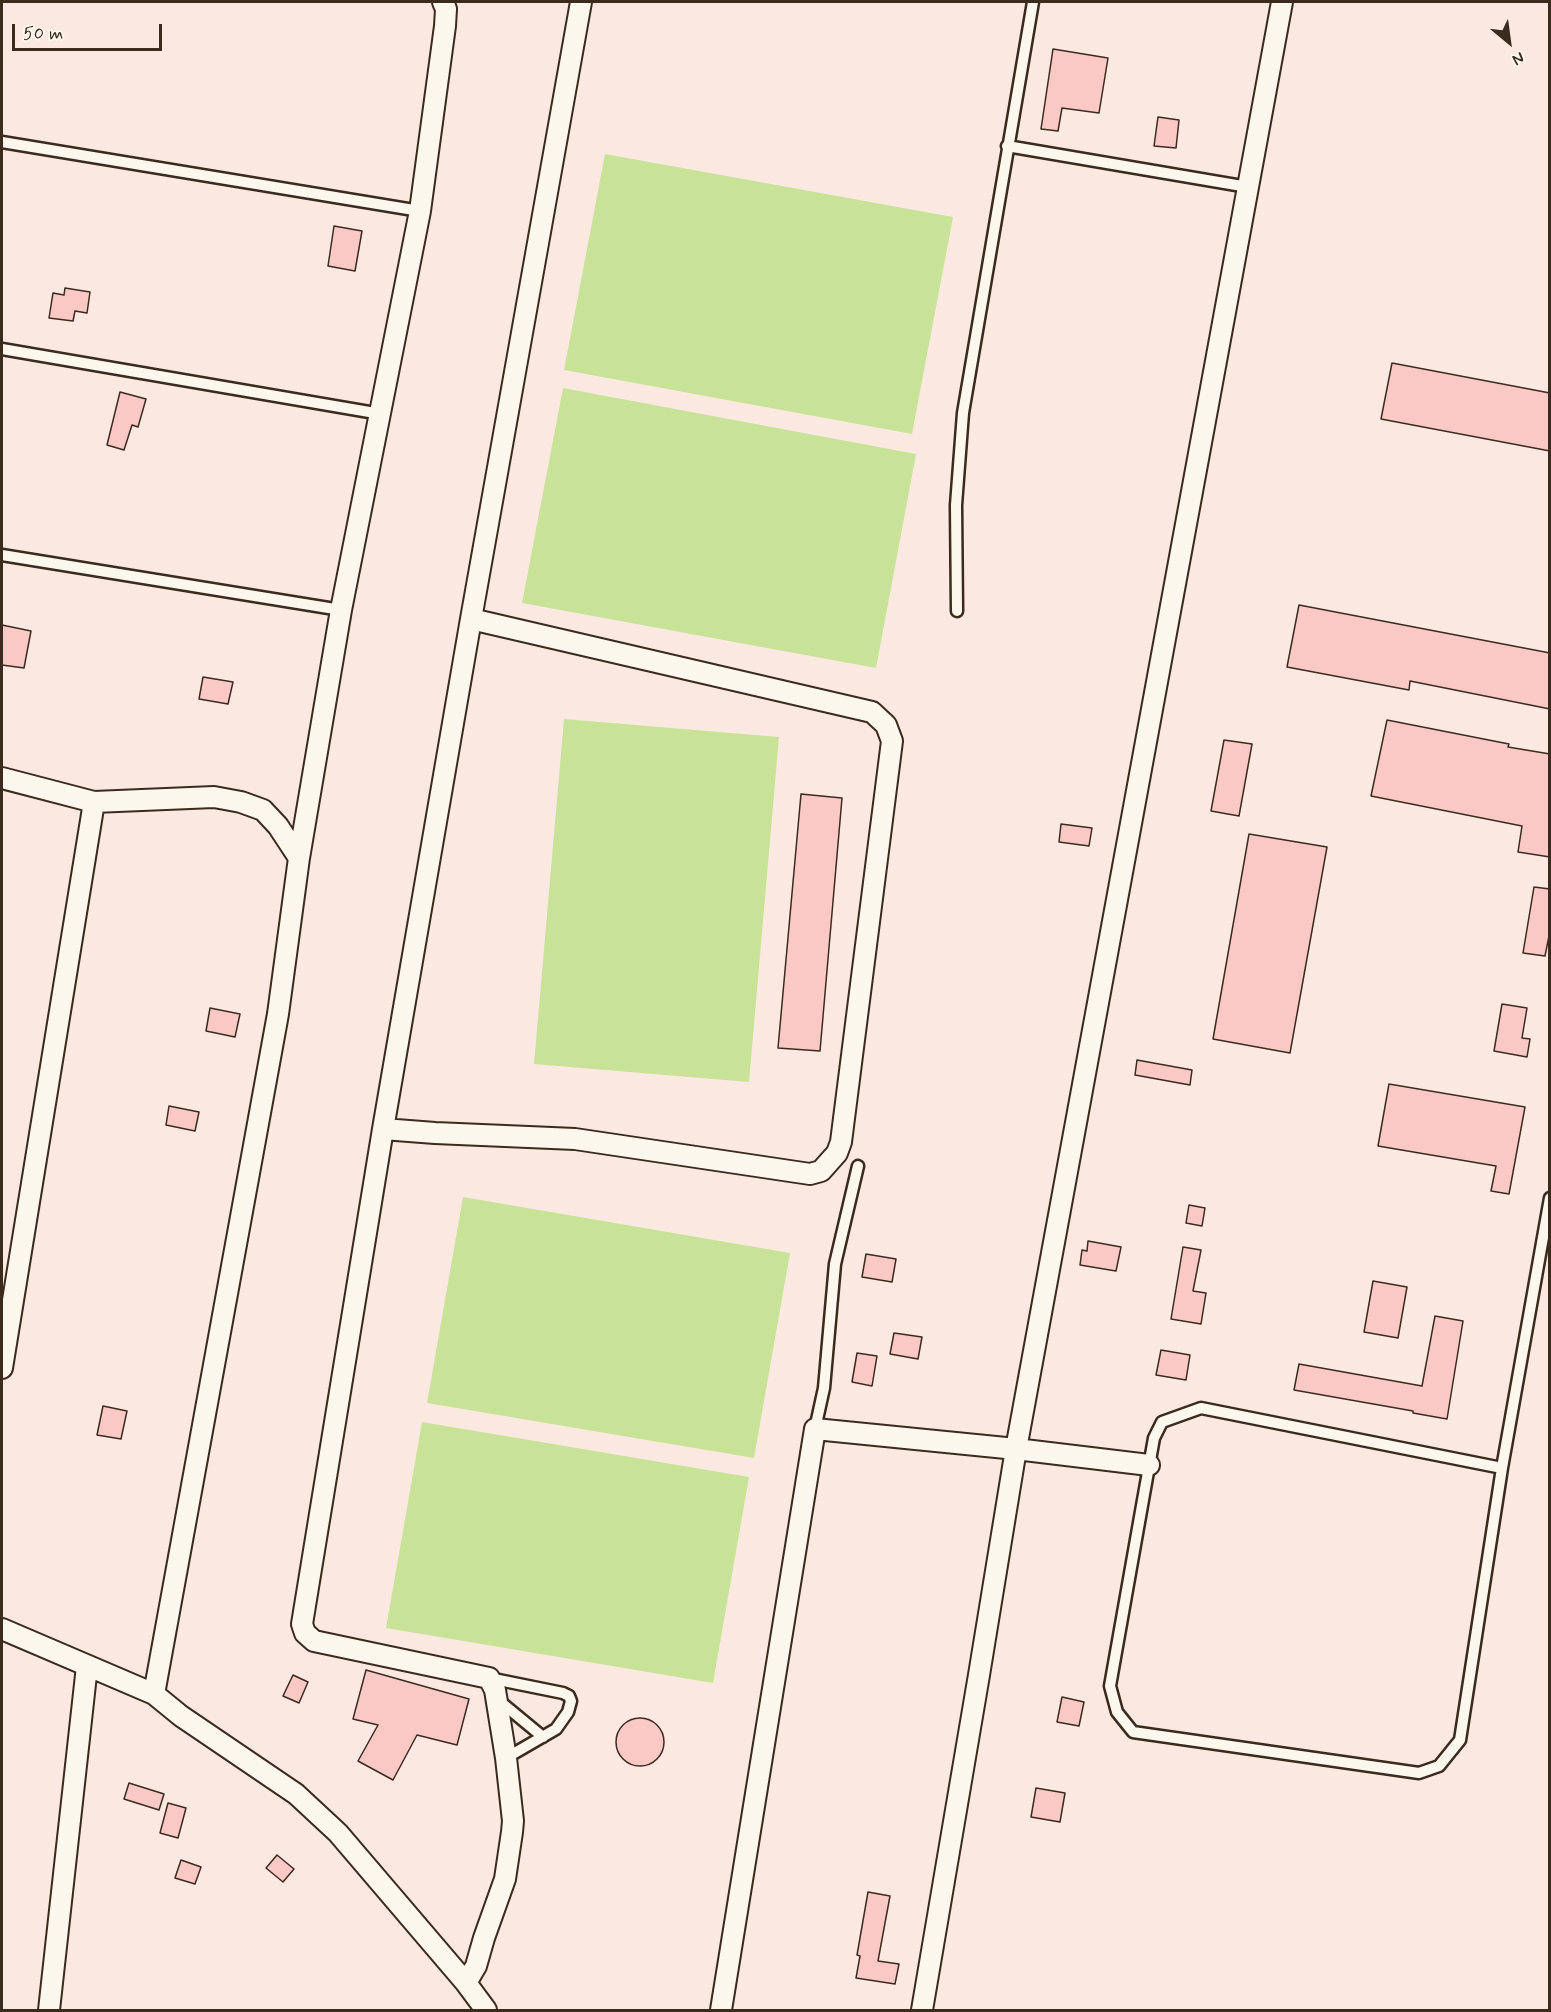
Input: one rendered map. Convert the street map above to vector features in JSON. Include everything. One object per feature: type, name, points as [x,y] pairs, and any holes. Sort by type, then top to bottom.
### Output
[{"type":"street","points":[[153,1694],[278,1014],[299,858],[341,610],[420,211],[445,26],[446,9],[443,2]]},
{"type":"street","points":[[466,1983],[476,1966],[505,1879],[513,1821],[495,1690],[489,1678],[314,1641],[305,1633],[302,1624],[383,1129],[581,2]]},
{"type":"street","points":[[922,2010],[980,1675],[1016,1449],[1282,2]]},
{"type":"street","points":[[383,1129],[575,1139],[810,1174],[821,1171],[837,1153],[841,1142],[892,741],[886,725],[872,712],[471,619]]},
{"type":"street","points":[[2,778],[94,802],[214,797],[241,802],[263,810],[278,826],[299,858]]},
{"type":"street","points":[[2,1368],[94,802]]},
{"type":"street","points":[[721,2010],[815,1429],[1149,1465]]},
{"type":"street","points":[[2,1629],[153,1694],[181,1716],[296,1794],[338,1833],[466,1983],[486,2010]]},
{"type":"street","points":[[49,2010],[87,1666]]},
{"type":"lane","points":[[957,611],[956,505],[963,413],[1033,2]]},
{"type":"lane","points":[[2,142],[420,211]]},
{"type":"lane","points":[[1007,146],[1248,187]]},
{"type":"lane","points":[[2,349],[381,414]]},
{"type":"lane","points":[[2,555],[341,610]]},
{"type":"lane","points":[[815,1429],[824,1388],[835,1264],[858,1166]]},
{"type":"lane","points":[[1502,1468],[1201,1408],[1162,1422],[1154,1438],[1110,1686],[1117,1712],[1133,1732],[1419,1773],[1439,1766],[1460,1740],[1502,1468],[1550,1198]]},
{"type":"lane","points":[[489,1678],[569,1696],[571,1707],[563,1722],[543,1737],[506,1758]]},
{"type":"lane","points":[[496,1699],[543,1737]]},
{"type":"green space","points":[[605,154],[953,217],[912,434],[564,370]]},
{"type":"green space","points":[[563,388],[916,454],[876,668],[522,603]]},
{"type":"green space","points":[[564,719],[779,737],[749,1082],[534,1064]]},
{"type":"green space","points":[[463,1197],[790,1253],[754,1458],[427,1403]]},
{"type":"green space","points":[[422,1422],[749,1477],[713,1683],[386,1628]]},
{"type":"building","points":[[1053,49],[1108,58],[1099,113],[1062,108],[1058,131],[1041,129]]},
{"type":"building","points":[[1158,117],[1179,120],[1176,148],[1154,146]]},
{"type":"building","points":[[334,226],[362,231],[355,271],[328,266]]},
{"type":"building","points":[[65,288],[90,292],[87,313],[75,311],[73,321],[49,318],[53,293],[64,295]]},
{"type":"building","points":[[1392,363],[1550,393],[1550,451],[1381,419]]},
{"type":"building","points":[[120,392],[146,399],[138,427],[132,425],[124,450],[107,445]]},
{"type":"building","points":[[1299,605],[1550,653],[1550,709],[1410,681],[1409,690],[1287,667]]},
{"type":"building","points":[[2,625],[31,631],[24,668],[2,665]]},
{"type":"building","points":[[203,677],[233,682],[228,704],[199,699]]},
{"type":"building","points":[[1387,720],[1550,754],[1550,857],[1518,852],[1522,826],[1371,796]]},
{"type":"building","points":[[1224,740],[1252,744],[1239,816],[1211,811]]},
{"type":"building","points":[[801,794],[842,798],[820,1051],[778,1048]]},
{"type":"building","points":[[1061,824],[1092,828],[1089,846],[1059,842]]},
{"type":"building","points":[[1249,834],[1327,847],[1290,1053],[1213,1039]]},
{"type":"building","points":[[1534,887],[1550,889],[1550,931],[1545,956],[1523,953]]},
{"type":"building","points":[[1502,1004],[1527,1008],[1522,1038],[1530,1039],[1527,1057],[1494,1051]]},
{"type":"building","points":[[210,1008],[240,1014],[235,1037],[206,1031]]},
{"type":"building","points":[[1137,1060],[1192,1070],[1190,1085],[1135,1075]]},
{"type":"building","points":[[1389,1084],[1525,1107],[1509,1194],[1491,1191],[1496,1166],[1378,1146]]},
{"type":"building","points":[[169,1106],[199,1112],[195,1131],[166,1125]]},
{"type":"building","points":[[1189,1205],[1205,1208],[1202,1226],[1186,1223]]},
{"type":"building","points":[[1088,1241],[1121,1247],[1116,1271],[1080,1265],[1082,1250],[1087,1251]]},
{"type":"building","points":[[1183,1247],[1201,1250],[1193,1291],[1206,1293],[1201,1324],[1171,1319]]},
{"type":"building","points":[[866,1254],[896,1259],[892,1282],[862,1277]]},
{"type":"building","points":[[1373,1281],[1407,1287],[1398,1338],[1364,1332]]},
{"type":"building","points":[[1435,1316],[1463,1321],[1447,1419],[1294,1390],[1299,1364],[1422,1386]]},
{"type":"building","points":[[894,1333],[922,1337],[918,1359],[890,1354]]},
{"type":"building","points":[[1161,1350],[1190,1355],[1186,1380],[1156,1375]]},
{"type":"building","points":[[857,1353],[877,1356],[872,1386],[852,1382]]},
{"type":"building","points":[[103,1406],[127,1411],[121,1439],[97,1435]]},
{"type":"building","points":[[366,1670],[469,1699],[457,1745],[417,1735],[393,1780],[358,1761],[378,1725],[353,1719]]},
{"type":"building","points":[[293,1675],[308,1682],[299,1703],[283,1696]]},
{"type":"building","points":[[1062,1697],[1084,1702],[1079,1726],[1057,1722]]},
{"type":"building","points":[[640,1718],[657,1725],[664,1742],[657,1759],[640,1766],[623,1759],[616,1742],[623,1725]]},
{"type":"building","points":[[129,1783],[164,1794],[159,1810],[124,1799]]},
{"type":"building","points":[[1036,1788],[1065,1793],[1060,1822],[1031,1817]]},
{"type":"building","points":[[168,1803],[186,1808],[178,1838],[160,1833]]},
{"type":"building","points":[[277,1855],[294,1869],[283,1882],[266,1868]]},
{"type":"building","points":[[181,1860],[201,1867],[195,1884],[175,1878]]},
{"type":"building","points":[[868,1892],[890,1896],[878,1961],[899,1964],[895,1984],[856,1978],[860,1956],[857,1955]]}]
